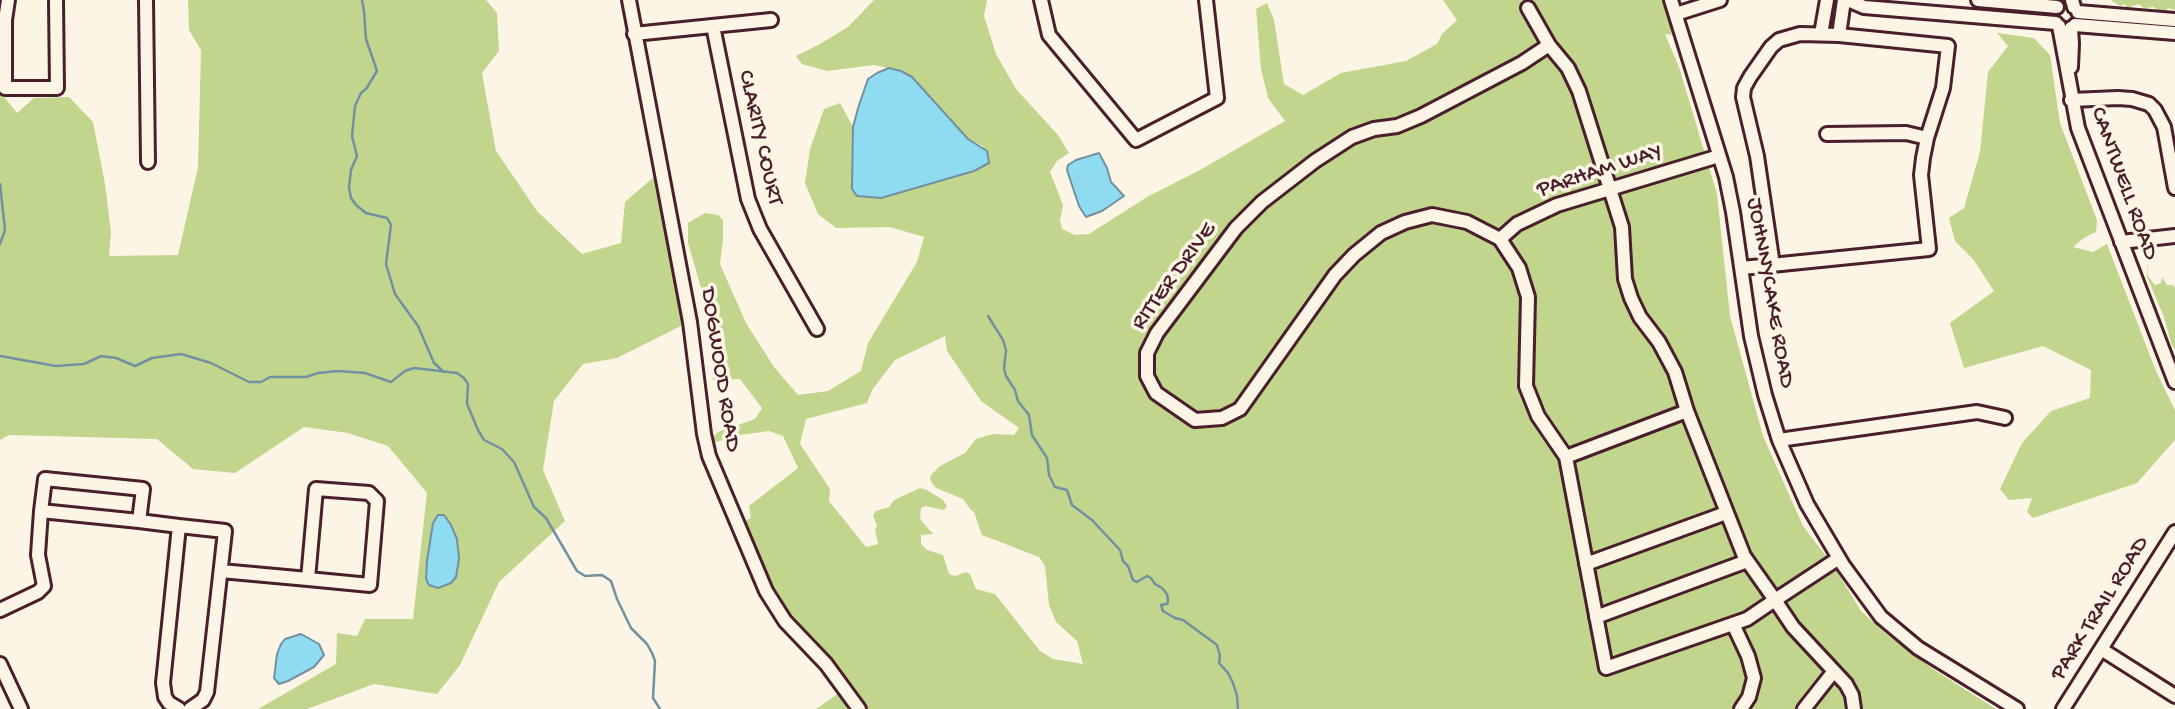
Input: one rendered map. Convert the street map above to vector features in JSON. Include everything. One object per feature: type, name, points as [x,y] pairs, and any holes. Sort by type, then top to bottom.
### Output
[{"type":"street","points":[[8,0],[5,20],[5,88],[57,88],[55,0]]},
{"type":"street","points":[[146,0],[148,162]]},
{"type":"street","name":"DOGWOOD ROAD","points":[[629,0],[690,322],[709,456],[755,569],[771,599],[785,621],[826,664],[859,709]]},
{"type":"street","points":[[1041,0],[1049,35],[1136,140],[1217,98],[1206,0]]},
{"type":"street","name":"JOHNNYCAKE ROAD","points":[[1671,0],[1719,156],[1733,212],[1751,336],[1770,413],[1807,504],[1839,558],[1875,609],[1899,633],[1937,661],[2017,709]]},
{"type":"street","points":[[1676,14],[1720,0]]},
{"type":"street","points":[[1821,34],[1827,0]]},
{"type":"street","points":[[1839,35],[1846,0],[1864,7],[2067,13],[2175,20]]},
{"type":"street","points":[[1978,0],[2175,33]]},
{"type":"street","points":[[1528,8],[1549,45],[1568,68],[1579,91],[1622,227],[1625,279],[1631,298],[1675,372],[1687,411],[1747,561],[1793,627],[1846,684],[1852,695],[1854,709]]},
{"type":"street","name":"CANTWELL ROAD","points":[[2067,13],[2068,78],[2081,137],[2175,382]]},
{"type":"street","points":[[634,34],[771,20]]},
{"type":"street","name":"CLARITY COURT","points":[[713,26],[748,199],[760,229],[817,329]]},
{"type":"street","points":[[1742,268],[1773,265],[1929,249],[1921,175],[1927,138],[1943,88],[1948,46],[1839,35],[1800,34],[1779,40],[1771,47],[1744,88],[1744,106],[1757,156],[1773,265]]},
{"type":"street","name":"RITTER DRIVE","points":[[1500,239],[1467,222],[1432,215],[1405,222],[1381,233],[1335,275],[1240,409],[1222,418],[1195,420],[1156,393],[1147,376],[1147,353],[1157,333],[1236,228],[1262,202],[1315,161],[1352,137],[1374,129],[1397,126],[1421,116],[1522,63],[1549,45]]},
{"type":"street","points":[[2071,100],[2118,98],[2149,104],[2164,127],[2175,188]]},
{"type":"street","points":[[1827,134],[1906,133],[1927,138]]},
{"type":"street","name":"PARHAM WAY","points":[[1500,239],[1517,224],[1556,205],[1719,156]]},
{"type":"street","points":[[2121,243],[2175,236]]},
{"type":"street","points":[[1500,239],[1519,268],[1528,297],[1527,386],[1538,416],[1566,457],[1606,668],[1747,619],[1839,558]]},
{"type":"street","points":[[1566,457],[1687,411]]},
{"type":"street","points":[[1779,440],[1977,412],[2005,418]]},
{"type":"street","points":[[0,610],[38,592],[44,586],[38,555],[45,479],[142,489],[139,521]]},
{"type":"street","points":[[220,571],[370,585],[377,501],[369,493],[316,488],[309,579]]},
{"type":"street","points":[[41,511],[225,531],[207,692],[203,700],[190,709]]},
{"type":"street","points":[[1586,564],[1726,513]]},
{"type":"street","points":[[179,526],[163,683],[165,697],[179,709]]},
{"type":"street","name":"PARK TRAIL ROAD","points":[[2063,709],[2175,532]]},
{"type":"street","points":[[1596,617],[1747,561]]},
{"type":"street","points":[[1733,624],[1748,656],[1754,678],[1749,697],[1741,709]]},
{"type":"street","points":[[2101,649],[2175,696]]},
{"type":"street","points":[[0,664],[21,709]]},
{"type":"street","points":[[1804,709],[1835,671]]},
{"type":"street","points":[[1989,709],[1997,697]]},
{"type":"green space","points":[[188,0],[486,0],[497,13],[499,51],[482,73],[496,151],[537,211],[582,254],[621,243],[625,202],[655,176],[683,325],[617,358],[583,364],[554,401],[543,470],[565,521],[499,582],[460,665],[437,694],[374,684],[307,709],[258,709],[336,664],[337,633],[357,636],[365,619],[413,619],[427,493],[388,446],[348,433],[304,427],[235,473],[193,469],[157,439],[9,435],[0,440],[0,92],[17,113],[34,98],[69,97],[93,122],[111,232],[109,256],[178,255],[198,167],[201,50],[189,30]]},
{"type":"green space","points":[[874,0],[987,0],[984,16],[996,54],[1016,89],[1058,135],[1069,153],[1057,161],[1050,172],[1063,205],[1060,220],[1062,229],[1075,235],[1089,234],[1147,197],[1285,121],[1268,98],[1261,69],[1256,9],[1267,3],[1274,20],[1284,84],[1303,95],[1341,73],[1406,61],[1437,44],[1442,34],[1457,20],[1443,0],[1663,0],[1672,29],[1671,35],[1665,34],[1679,67],[1717,194],[1730,316],[1763,436],[1803,526],[1833,565],[1861,611],[1885,633],[1936,671],[1996,709],[864,709],[779,607],[740,523],[751,518],[749,506],[798,468],[783,436],[769,431],[716,442],[712,438],[718,432],[755,419],[762,408],[740,379],[713,380],[713,369],[726,363],[724,333],[709,313],[688,243],[688,223],[705,213],[718,215],[723,220],[720,264],[746,323],[774,367],[798,395],[828,391],[861,371],[868,343],[917,262],[924,237],[890,227],[836,228],[818,214],[805,183],[810,149],[824,109],[840,103],[853,127],[852,189],[881,198],[983,167],[983,146],[968,139],[912,77],[901,71],[874,65],[827,71],[802,64],[796,56],[848,27]],"holes":[[[945,336],[947,351],[981,401],[1019,428],[1014,435],[993,434],[976,439],[965,453],[940,466],[930,479],[936,488],[963,499],[974,512],[982,535],[1039,557],[1045,566],[1049,605],[1056,622],[1077,641],[1083,664],[1053,659],[1040,651],[995,594],[976,589],[970,574],[966,572],[955,576],[949,574],[943,555],[927,550],[921,544],[921,535],[933,534],[920,519],[921,508],[925,506],[944,510],[947,506],[943,500],[920,488],[894,500],[889,507],[876,511],[873,515],[878,544],[866,547],[829,501],[830,489],[800,444],[806,419],[867,403],[872,390],[895,360]]]},
{"type":"green space","points":[[2111,0],[2175,0],[2175,10],[2168,8],[2165,13],[2160,14],[2154,7],[2144,8],[2138,4],[2128,8]]},
{"type":"green space","points":[[1997,33],[2034,38],[2050,55],[2060,123],[2097,220],[2096,232],[2073,247],[2093,252],[2107,244],[2156,371],[2175,410],[2175,440],[2137,483],[2033,518],[2027,512],[2032,498],[2009,500],[2000,489],[2022,443],[2051,411],[2090,398],[2091,370],[2043,346],[1964,368],[1950,323],[1994,291],[1973,259],[1955,241],[1949,218],[1964,208],[1980,152],[1988,72],[2008,46]]},
{"type":"green space","points":[[2148,261],[2148,276],[2155,285],[2161,283],[2162,277],[2167,285],[2173,285],[2175,288],[2175,350],[2147,277]]},
{"type":"green space","points":[[842,691],[854,709],[816,709]]},
{"type":"water","points":[[889,68],[912,77],[968,139],[987,151],[989,163],[974,171],[881,198],[857,196],[852,189],[853,127],[868,79]]},
{"type":"water","points":[[1099,153],[1111,182],[1124,196],[1102,211],[1086,217],[1079,206],[1067,170],[1068,165]]},
{"type":"water","points":[[438,515],[444,515],[451,525],[457,539],[459,559],[456,577],[451,583],[438,588],[429,585],[426,579],[433,523]]},
{"type":"water","points":[[301,634],[319,644],[324,655],[314,667],[279,684],[274,678],[281,644],[285,639]]},
{"type":"waterway","points":[[362,0],[366,39],[377,71],[355,106],[352,136],[357,156],[351,170],[351,198],[366,213],[387,218],[391,225],[386,264],[395,294],[418,326],[434,363],[444,372]]},
{"type":"waterway","points":[[0,184],[5,230],[0,244]]},
{"type":"waterway","points":[[988,316],[1003,340],[1006,350],[1006,376],[1018,401],[1029,415],[1032,435],[1047,458],[1049,475],[1055,487],[1067,490],[1072,505],[1092,520],[1120,550],[1133,580],[1137,582],[1147,576],[1162,588],[1168,601],[1167,604],[1161,605],[1163,611],[1183,620],[1217,645],[1219,663],[1233,683],[1238,709]]},
{"type":"waterway","points":[[0,356],[56,366],[84,364],[101,356],[116,358],[135,366],[152,358],[181,354],[211,363],[249,382],[261,382],[270,377],[306,377],[338,371],[365,373],[391,382],[405,371],[414,368],[457,373],[468,384],[467,404],[484,440],[502,449],[514,462],[534,507],[546,518],[577,571],[585,576],[602,575],[611,581],[631,628],[652,653],[655,661],[653,698],[660,709]]}]
